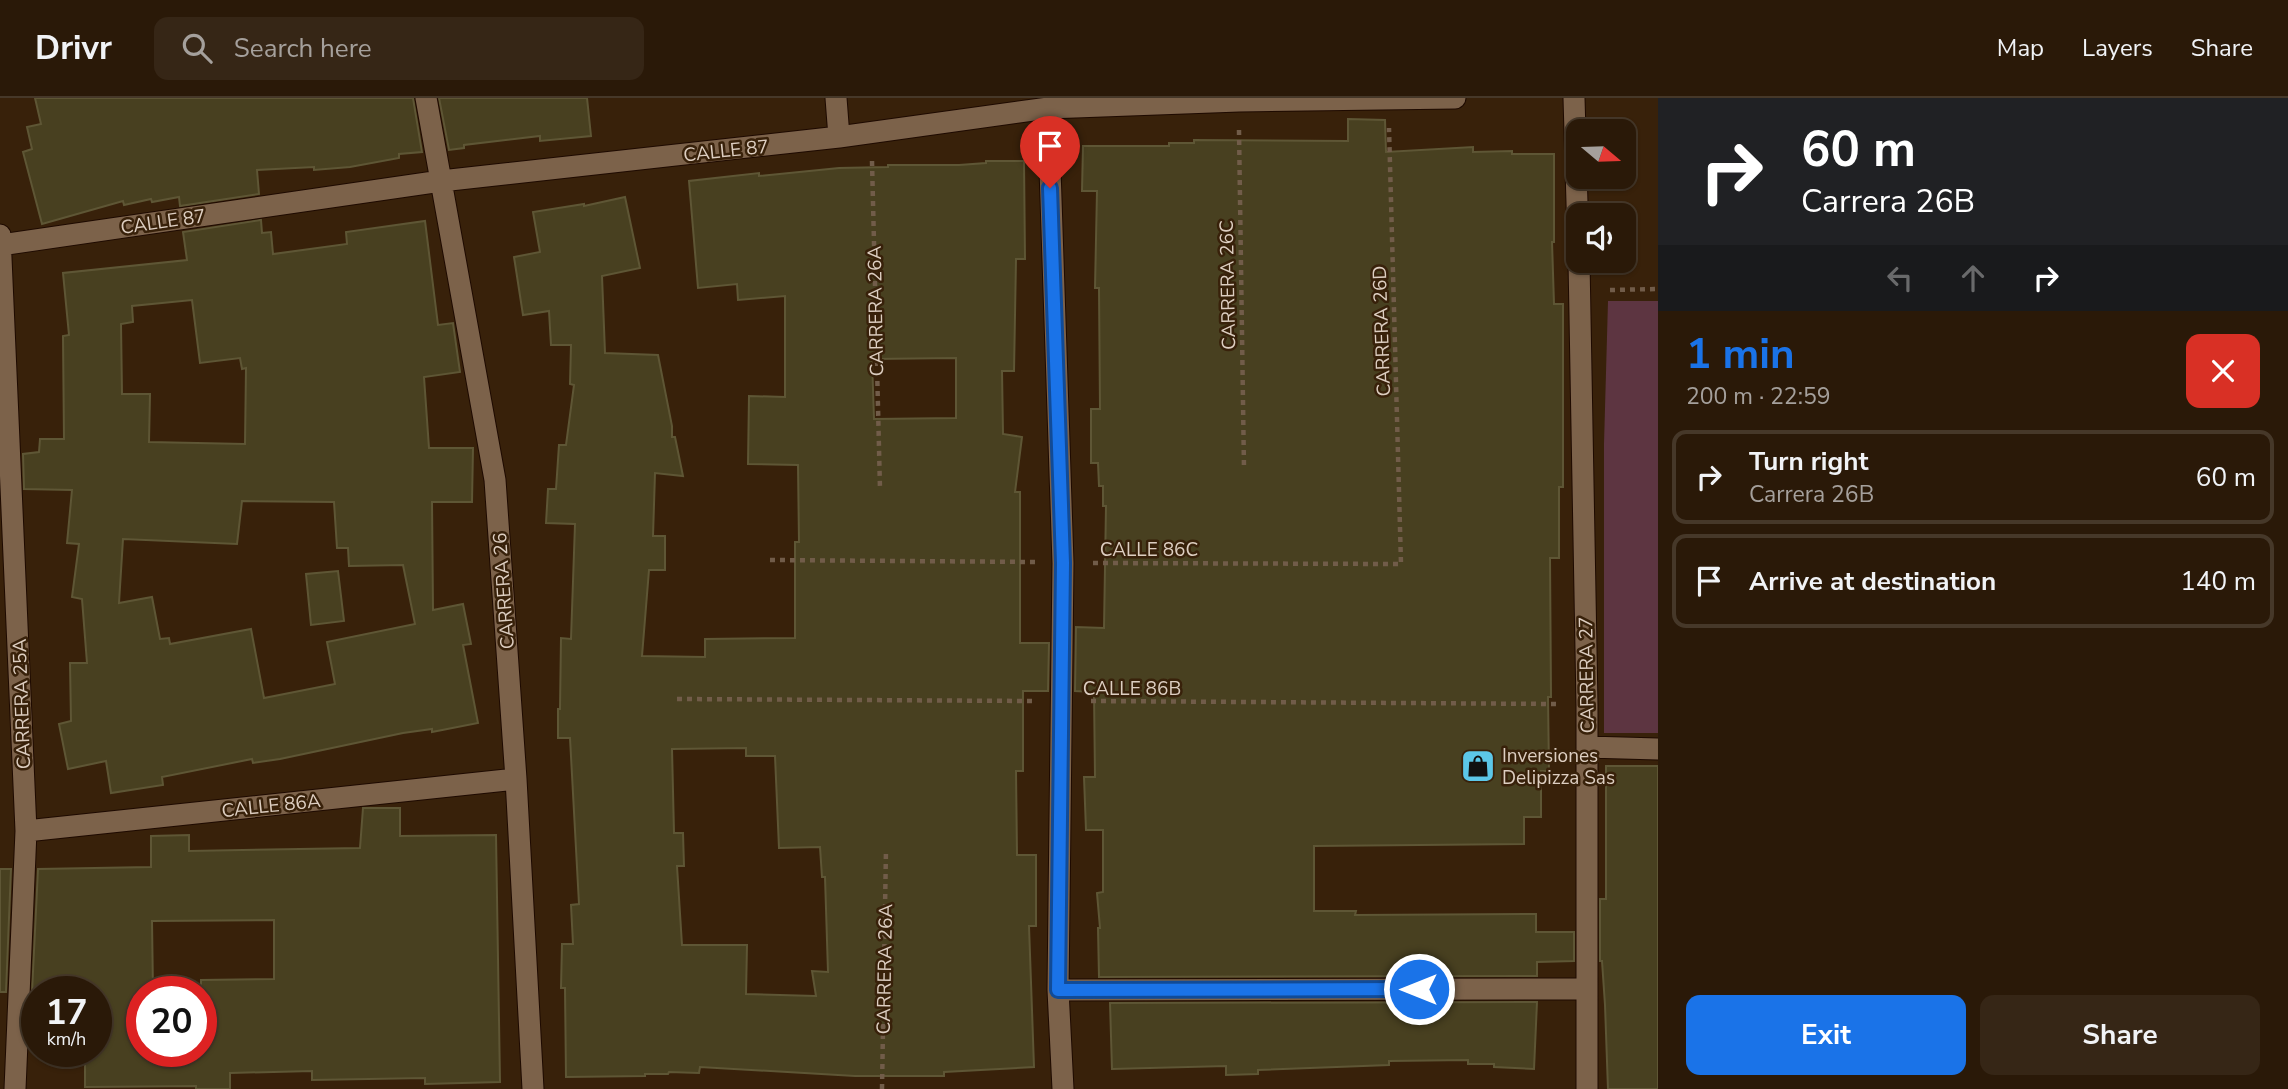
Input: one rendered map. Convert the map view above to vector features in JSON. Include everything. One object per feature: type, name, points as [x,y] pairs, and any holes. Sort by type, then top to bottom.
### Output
[{"type":"street","name":"CARRERA 26","points":[[426,98],[495,480],[516,779],[533,1089]]},
{"type":"street","points":[[836,98],[839,137]]},
{"type":"street","name":"CALLE 87","points":[[0,241],[441,181],[839,137],[1048,108],[1152,102],[1455,98]]},
{"type":"street","points":[[1574,98],[1577,203]]},
{"type":"street","points":[[1048,108],[1063,563],[1058,990],[1063,1089]]},
{"type":"street","name":"CARRERA 25A","points":[[0,241],[26,831],[15,1089]]},
{"type":"street","name":"CARRERA 27","points":[[1579,273],[1587,705],[1587,1089]]},
{"type":"street","points":[[1587,747],[1658,749]]},
{"type":"street","name":"CALLE 86A","points":[[26,831],[516,779]]},
{"type":"street","points":[[1058,990],[1585,989]]},
{"type":"path","name":"CARRERA 26D","points":[[1388,98],[1401,564]]},
{"type":"path","name":"CARRERA 26C","points":[[1239,100],[1244,469]]},
{"type":"path","name":"CARRERA 26A","points":[[871,133],[880,489]]},
{"type":"path","points":[[1580,290],[1658,289]]},
{"type":"path","name":"CALLE 86C","points":[[770,560],[1401,564]]},
{"type":"path","name":"CALLE 86B","points":[[677,699],[1587,705]]},
{"type":"path","name":"CARRERA 26A","points":[[882,1089],[886,849]]},
{"type":"shaded area","points":[[1608,301],[1658,301],[1658,733],[1604,733],[1604,444]]},
{"type":"building","points":[[35,98],[413,98],[422,152],[399,154],[399,158],[350,167],[257,170],[259,194],[180,206],[179,197],[124,205],[123,201],[42,224],[23,152],[32,149],[27,127],[41,124]]},
{"type":"building","points":[[439,98],[587,98],[591,136],[540,141],[540,136],[464,145],[464,148],[449,150]]},
{"type":"building","points":[[1348,119],[1385,120],[1386,152],[1473,147],[1473,152],[1554,154],[1554,304],[1563,304],[1563,487],[1559,487],[1559,558],[1550,558],[1549,771],[1541,771],[1541,817],[1524,817],[1524,844],[1314,846],[1314,911],[1356,911],[1355,915],[1536,914],[1536,932],[1574,932],[1574,961],[1537,962],[1537,976],[1099,977],[1100,928],[1097,893],[1103,892],[1103,830],[1086,830],[1084,777],[1095,777],[1094,692],[1075,691],[1076,627],[1104,628],[1106,506],[1103,506],[1103,486],[1099,486],[1098,463],[1091,463],[1091,409],[1100,409],[1099,288],[1095,288],[1097,191],[1082,191],[1083,146],[1169,146],[1169,143],[1194,143],[1194,140],[1348,141]]},
{"type":"building","points":[[1024,161],[1025,259],[1016,259],[1014,371],[1002,371],[1003,434],[1022,437],[1015,492],[1020,492],[1020,643],[1049,643],[1048,691],[1023,691],[1023,771],[1016,771],[1017,855],[1036,855],[1036,926],[1029,926],[1034,1067],[944,1072],[944,1076],[855,1076],[700,1067],[699,1073],[566,1077],[565,988],[561,988],[562,944],[573,944],[571,905],[579,904],[570,738],[558,738],[558,709],[561,638],[571,639],[575,524],[546,523],[548,489],[556,489],[559,445],[566,445],[574,385],[570,384],[571,345],[551,345],[549,311],[523,315],[514,257],[540,252],[533,212],[584,206],[625,197],[640,268],[602,276],[605,353],[658,355],[672,437],[675,437],[683,476],[655,473],[653,536],[665,536],[665,570],[649,570],[642,656],[705,657],[705,639],[795,638],[795,542],[799,542],[798,465],[748,464],[749,396],[785,397],[785,296],[738,300],[737,284],[698,288],[689,181],[759,173],[759,176],[888,165]],"holes":[[[956,358],[956,418],[874,419],[872,359]],[[746,748],[746,756],[775,756],[779,848],[820,847],[822,877],[825,877],[828,972],[812,971],[816,996],[746,994],[747,945],[682,945],[677,866],[684,866],[683,833],[674,833],[672,749]]]},
{"type":"building","points":[[261,220],[262,233],[271,232],[273,254],[347,244],[346,232],[425,221],[438,325],[453,323],[460,372],[424,377],[429,448],[473,448],[472,502],[432,502],[433,610],[463,604],[471,644],[463,645],[478,723],[432,732],[432,729],[403,733],[280,759],[253,763],[252,759],[162,777],[163,785],[111,793],[106,761],[68,769],[59,724],[71,721],[70,663],[87,663],[82,599],[72,597],[79,544],[67,543],[72,490],[24,489],[23,454],[39,452],[40,439],[64,439],[63,336],[69,335],[63,273],[187,260],[183,232]],"holes":[[[192,300],[200,363],[240,358],[242,369],[246,368],[245,444],[149,442],[150,394],[122,394],[121,324],[133,322],[132,306]],[[242,501],[334,502],[337,548],[348,548],[349,566],[403,565],[415,624],[327,642],[335,684],[264,698],[251,629],[170,644],[169,638],[160,639],[152,597],[119,603],[123,539],[237,544]]]},
{"type":"building","points":[[338,571],[344,621],[311,625],[306,574]]},
{"type":"building","points":[[1606,766],[1658,766],[1658,1089],[1608,1089],[1605,1005],[1600,961],[1600,899],[1606,899]]},
{"type":"building","points":[[363,808],[400,808],[400,836],[496,835],[500,1082],[425,1084],[425,1078],[312,1080],[312,1071],[230,1073],[230,1089],[196,1089],[196,1086],[85,1087],[85,1067],[112,1067],[112,976],[33,976],[38,869],[151,867],[151,836],[189,835],[189,851],[360,848]]},
{"type":"building","points":[[0,869],[11,869],[6,992],[0,992]]},
{"type":"building","points":[[1537,1002],[1534,1069],[1468,1064],[1468,1060],[1389,1061],[1389,1065],[1258,1070],[1258,1074],[1226,1075],[1226,1066],[1112,1069],[1110,1003]]},
{"type":"place","name":"Inversiones Delipizza Sas","points":[[1478,766]]},
{"type":"route","points":[[1050,188],[1063,563],[1058,990],[1419,989]]}]
